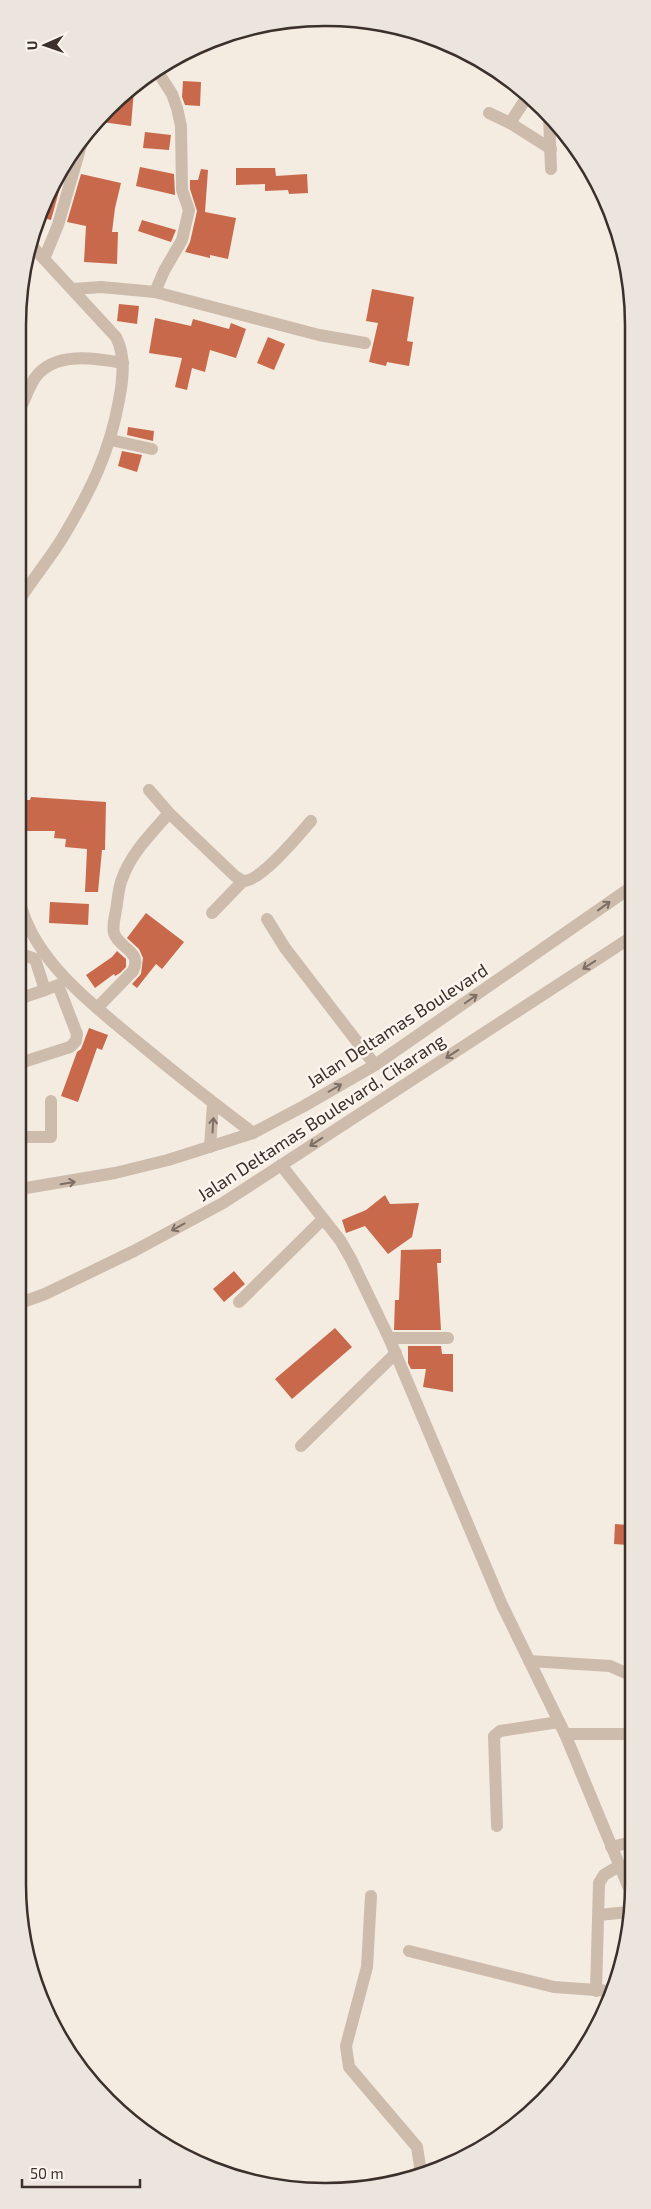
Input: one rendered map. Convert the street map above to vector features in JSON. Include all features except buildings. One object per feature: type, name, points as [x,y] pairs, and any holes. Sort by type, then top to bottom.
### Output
[{"type":"street","points":[[155,292],[164,271],[182,240],[189,210],[182,190],[181,126],[172,94],[160,76]]},
{"type":"street","points":[[510,123],[523,101]]},
{"type":"street","points":[[489,113],[510,123],[551,149]]},
{"type":"street","points":[[550,128],[551,169]]},
{"type":"street","points":[[44,259],[58,225],[77,159]]},
{"type":"street","points":[[28,577],[62,538],[83,502],[111,440],[122,386],[123,363],[121,348],[116,337],[36,250]]},
{"type":"street","points":[[73,289],[101,287],[155,292],[319,335],[365,344]]},
{"type":"street","points":[[26,397],[36,377],[57,362],[80,359],[123,363]]},
{"type":"street","points":[[111,440],[152,449]]},
{"type":"street","points":[[150,790],[169,813],[235,876],[243,881]]},
{"type":"street","points":[[97,1008],[133,971],[136,965],[133,953],[118,940],[114,932],[121,882],[137,850],[169,813]]},
{"type":"street","points":[[212,912],[243,881],[253,879],[279,856],[311,821]]},
{"type":"street","name":"Jalan Deltamas Boulevard","points":[[26,1188],[115,1174],[168,1160],[253,1133],[375,1065],[625,891]]},
{"type":"street","points":[[267,919],[286,948],[375,1065]]},
{"type":"street","points":[[26,920],[31,933],[49,959],[97,1008],[214,1104],[253,1133]]},
{"type":"street","name":"Jalan Deltamas Boulevard, Cikarang","points":[[26,1301],[45,1294],[134,1251],[223,1203],[625,941]]},
{"type":"street","points":[[26,955],[35,958],[45,990]]},
{"type":"street","points":[[26,996],[58,985],[77,1034],[76,1041],[70,1047],[26,1061]]},
{"type":"street","points":[[26,1137],[50,1137],[51,1101]]},
{"type":"street","points":[[210,1146],[214,1104]]},
{"type":"street","points":[[281,1165],[351,1259],[396,1353],[482,1560],[565,1734],[625,1879]]},
{"type":"street","points":[[239,1302],[323,1219]]},
{"type":"street","points":[[389,1338],[448,1338]]},
{"type":"street","points":[[301,1446],[396,1353]]},
{"type":"street","points":[[529,1661],[603,1665],[625,1673]]},
{"type":"street","points":[[497,1826],[494,1736],[500,1731],[559,1722]]},
{"type":"street","points":[[565,1734],[625,1734]]},
{"type":"street","points":[[611,1847],[625,1844]]},
{"type":"street","points":[[596,1991],[598,1892],[601,1879],[619,1866]]},
{"type":"street","points":[[371,1896],[367,1967],[346,2046],[349,2067],[417,2147],[420,2168]]},
{"type":"street","points":[[599,1916],[623,1913]]},
{"type":"street","points":[[410,1951],[554,1987],[605,1991]]}]
